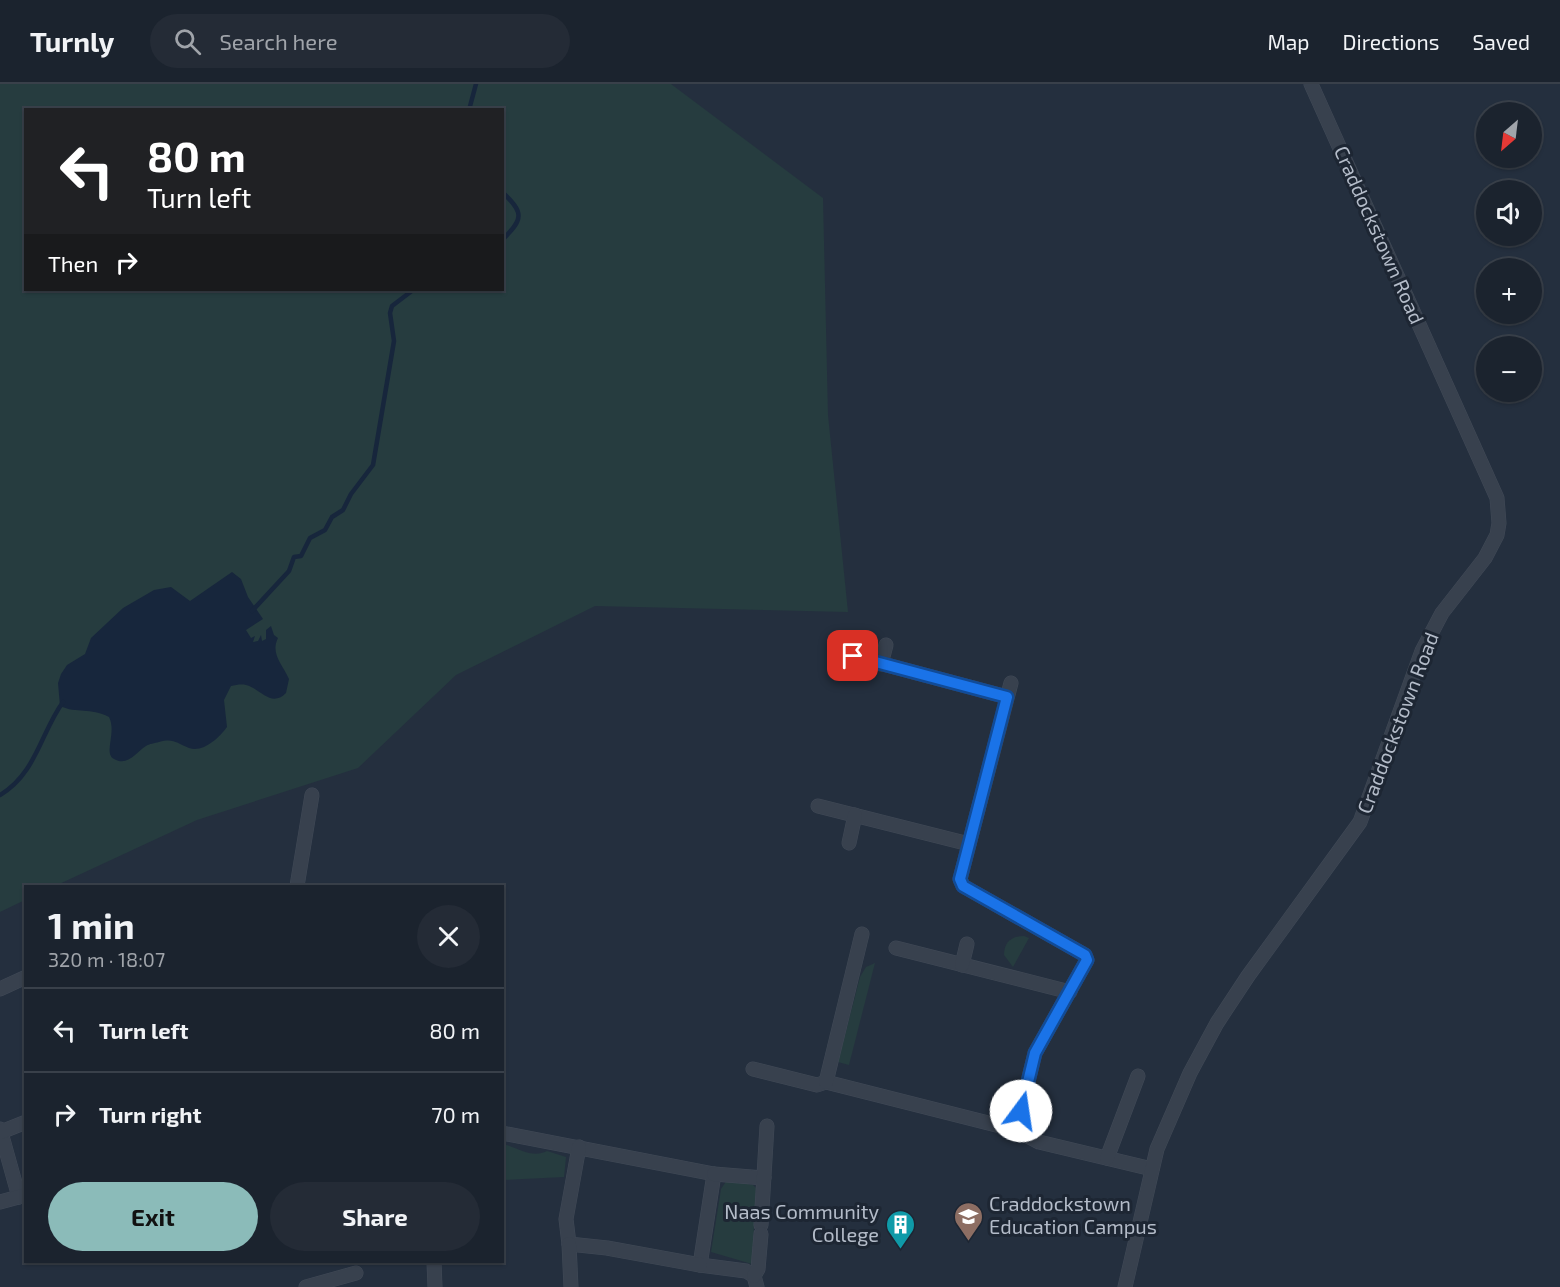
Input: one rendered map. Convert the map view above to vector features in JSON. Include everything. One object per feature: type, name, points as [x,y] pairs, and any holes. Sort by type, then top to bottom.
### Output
[{"type":"street","name":"Craddockstown Road","points":[[1125,1287],[1152,1169],[1172,1113],[1217,1023],[1360,822],[1422,651],[1442,613],[1485,558],[1497,535],[1499,523],[1497,498],[1311,84]]},
{"type":"street","points":[[881,664],[886,645]]},
{"type":"street","points":[[853,656],[1007,697]]},
{"type":"street","points":[[1011,683],[960,879],[963,886],[1085,955],[1086,965],[1035,1053],[1016,1130]]},
{"type":"street","points":[[297,885],[312,795]]},
{"type":"street","points":[[818,806],[969,844]]},
{"type":"street","points":[[849,843],[855,815]]},
{"type":"street","points":[[826,1082],[862,934]]},
{"type":"street","points":[[962,965],[968,944]]},
{"type":"street","points":[[896,948],[1070,992]]},
{"type":"street","points":[[0,989],[24,978]]},
{"type":"street","points":[[753,1070],[817,1085],[826,1082],[1016,1130],[1039,1142],[1152,1169]]},
{"type":"street","points":[[1107,1158],[1138,1076]]},
{"type":"street","points":[[0,1202],[22,1196],[0,1131],[24,1123]]},
{"type":"street","points":[[755,1282],[761,1230],[767,1126]]},
{"type":"street","points":[[504,1133],[714,1174],[764,1178]]},
{"type":"street","points":[[571,1287],[566,1219],[579,1147]]},
{"type":"street","points":[[700,1265],[714,1174]]},
{"type":"street","points":[[569,1244],[746,1271],[755,1282]]},
{"type":"street","points":[[434,1263],[435,1287]]},
{"type":"street","points":[[306,1287],[356,1273]]},
{"type":"green space","points":[[0,84],[671,84],[823,198],[828,415],[848,612],[595,606],[456,675],[358,768],[197,820],[57,885],[24,885],[24,900],[0,912]]},
{"type":"green space","points":[[1024,936],[1029,938],[1013,967],[1004,955],[1005,947],[1012,939]]},
{"type":"green space","points":[[875,963],[849,1065],[838,1062],[860,977],[866,967]]},
{"type":"green space","points":[[504,1144],[530,1153],[547,1151],[566,1157],[564,1177],[504,1180]]},
{"type":"green space","points":[[727,1180],[753,1185],[756,1188],[752,1264],[711,1252],[721,1189]]},
{"type":"water","points":[[232,572],[241,579],[248,597],[263,619],[246,630],[251,638],[255,636],[253,642],[258,641],[261,635],[262,641],[266,639],[266,630],[271,626],[274,635],[278,638],[276,654],[289,679],[286,693],[276,699],[246,685],[231,686],[224,700],[227,727],[210,744],[194,749],[175,742],[164,741],[147,745],[128,760],[114,759],[110,752],[112,729],[109,717],[96,712],[72,710],[60,706],[58,683],[61,674],[67,665],[85,654],[91,638],[123,608],[154,590],[171,587],[190,601]]},
{"type":"waterway","points":[[470,108],[476,84]]},
{"type":"waterway","points":[[504,194],[514,205],[518,216],[514,226],[504,238]]},
{"type":"waterway","points":[[252,611],[289,571],[294,557],[301,556],[310,538],[325,530],[332,517],[343,510],[351,494],[373,465],[394,341],[390,313],[392,306],[412,291]]},
{"type":"waterway","points":[[0,795],[22,776],[63,702]]},
{"type":"place","name":"Craddockstown Education Campus","points":[[968,1242]]},
{"type":"place","name":"Naas Community College","points":[[900,1250]]},
{"type":"route","points":[[853,656],[1007,697],[960,879],[963,886],[1085,955],[1087,960],[1035,1053],[1021,1111]]}]
